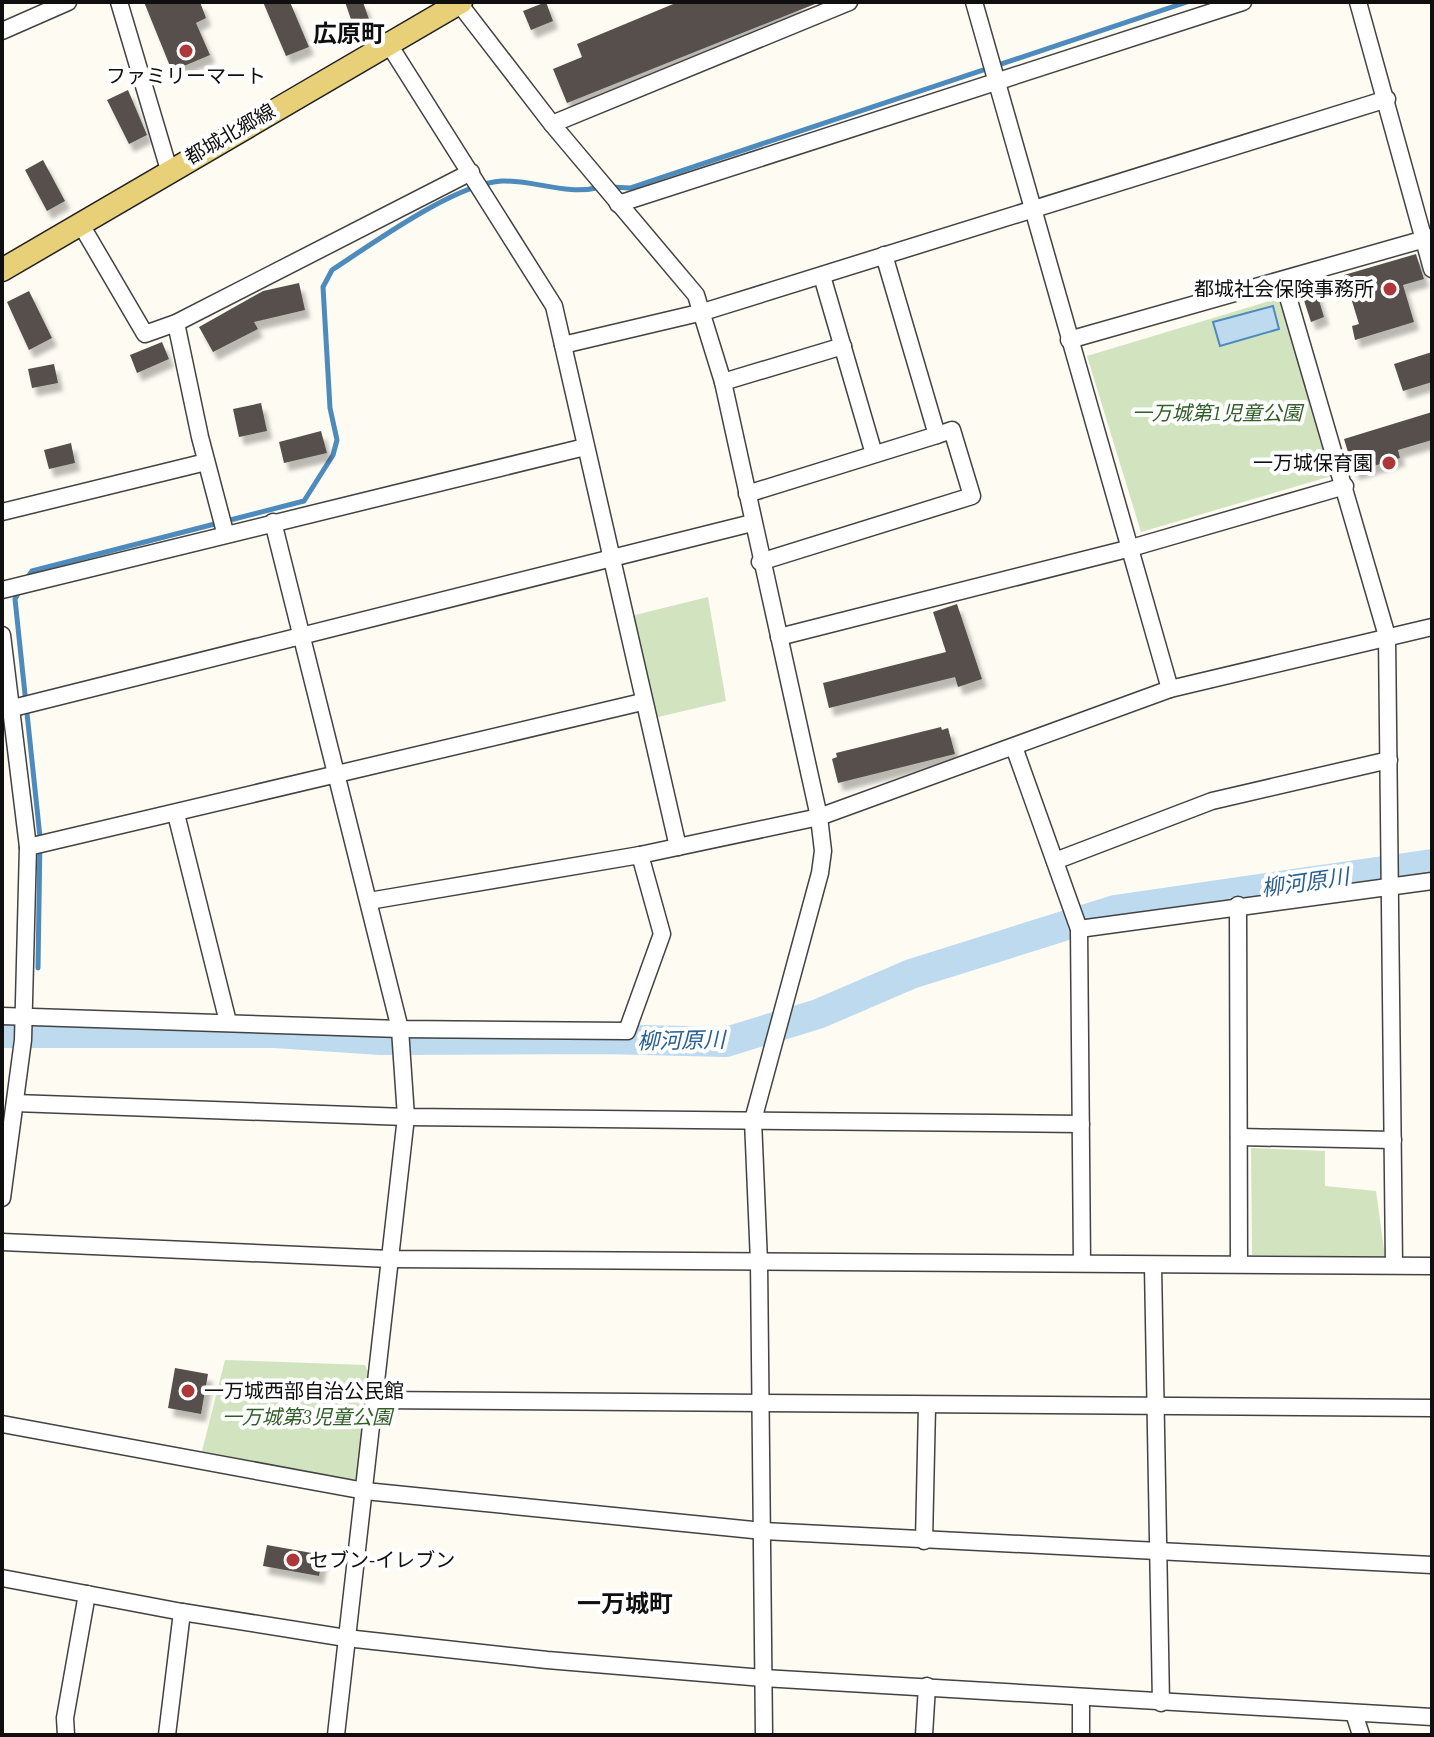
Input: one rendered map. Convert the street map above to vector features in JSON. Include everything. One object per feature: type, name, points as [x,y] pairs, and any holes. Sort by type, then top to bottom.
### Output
[{"type":"main road","name":"都城北郷線","points":[[2,270],[459,2]]},
{"type":"street","points":[[2,31],[68,2]]},
{"type":"street","points":[[119,2],[169,170]]},
{"type":"street","points":[[459,2],[552,124],[696,295],[723,382],[760,562],[819,817],[823,851],[820,873],[753,1120],[759,1262],[764,1735]]},
{"type":"street","points":[[552,124],[849,2]]},
{"type":"street","points":[[974,2],[1170,689]]},
{"type":"street","points":[[618,204],[1243,2]]},
{"type":"street","points":[[1358,2],[1428,238],[1432,269]]},
{"type":"street","points":[[388,43],[554,306],[642,702],[678,847]]},
{"type":"street","points":[[563,345],[703,312],[1387,99]]},
{"type":"street","points":[[80,223],[145,334],[176,323],[471,172]]},
{"type":"street","points":[[1069,340],[1428,238]]},
{"type":"street","points":[[884,255],[937,435]]},
{"type":"street","points":[[822,276],[874,454]]},
{"type":"street","points":[[1283,280],[1387,636],[1394,1265]]},
{"type":"street","points":[[176,323],[206,462],[225,532]]},
{"type":"street","points":[[723,382],[843,346]]},
{"type":"street","points":[[747,494],[952,430],[972,496],[760,562]]},
{"type":"street","points":[[2,590],[225,532],[585,447]]},
{"type":"street","points":[[2,512],[206,462]]},
{"type":"street","points":[[779,637],[1131,548],[1345,486]]},
{"type":"street","points":[[273,522],[369,901],[400,1038],[406,1117],[336,1735]]},
{"type":"street","points":[[13,708],[752,523]]},
{"type":"street","points":[[369,901],[640,855],[819,817],[1170,689],[1432,627]]},
{"type":"street","points":[[2,635],[28,847],[25,1015],[2,1198]]},
{"type":"street","points":[[28,847],[642,702]]},
{"type":"street","points":[[1014,747],[1079,929],[1082,1263]]},
{"type":"street","points":[[1055,861],[1212,801],[1389,760]]},
{"type":"street","points":[[176,814],[228,1022]]},
{"type":"street","points":[[2,1016],[228,1022],[400,1038],[627,1031],[662,934],[640,855]]},
{"type":"street","points":[[1079,929],[1432,881]]},
{"type":"street","points":[[1238,905],[1239,1264]]},
{"type":"street","points":[[15,1103],[406,1117],[1081,1124]]},
{"type":"street","points":[[1239,1137],[1393,1140]]},
{"type":"street","points":[[2,1242],[390,1259],[1432,1266]]},
{"type":"street","points":[[1153,1266],[1161,1703]]},
{"type":"street","points":[[374,1400],[1432,1408]]},
{"type":"street","points":[[924,1541],[927,1406]]},
{"type":"street","points":[[2,1424],[365,1491],[763,1531],[1432,1565]]},
{"type":"street","points":[[2,1578],[182,1612],[346,1638],[547,1660],[763,1678],[1432,1717]]},
{"type":"street","points":[[66,1735],[65,1718],[87,1594]]},
{"type":"street","points":[[167,1735],[182,1612]]},
{"type":"street","points":[[924,1735],[927,1686]]},
{"type":"street","points":[[1081,1698],[1081,1735]]},
{"type":"street","points":[[1354,1713],[1361,1735]]},
{"type":"green space","name":"一万城第1児童公園","points":[[1283,297],[1335,475],[1141,532],[1087,356]]},
{"type":"green space","points":[[708,597],[726,701],[654,718],[631,616]]},
{"type":"green space","points":[[1251,1148],[1325,1151],[1325,1186],[1376,1191],[1385,1257],[1252,1255]]},
{"type":"green space","name":"一万城第3児童公園","points":[[225,1360],[365,1365],[368,1372],[359,1476],[352,1481],[202,1451]]},
{"type":"water","points":[[1273,306],[1279,329],[1220,346],[1213,322]]},
{"type":"building","points":[[144,2],[200,2],[206,18],[196,23],[210,55],[172,71]]},
{"type":"building","points":[[263,2],[290,2],[309,47],[286,56]]},
{"type":"building","points":[[345,2],[363,2],[370,22],[354,28]]},
{"type":"building","points":[[546,2],[553,21],[531,30],[523,11]]},
{"type":"building","points":[[678,2],[820,2],[567,103],[553,69],[582,57],[577,44]]},
{"type":"building","points":[[128,90],[147,135],[129,144],[107,100]]},
{"type":"building","points":[[43,160],[65,201],[47,211],[25,170]]},
{"type":"building","points":[[1416,254],[1424,279],[1403,285],[1414,322],[1355,340],[1352,326],[1359,324],[1344,275]]},
{"type":"building","points":[[299,283],[305,310],[254,322],[258,329],[213,352],[199,327],[263,291]]},
{"type":"building","points":[[1314,284],[1324,317],[1311,322],[1300,288]]},
{"type":"building","points":[[29,291],[52,338],[29,350],[7,302]]},
{"type":"building","points":[[162,342],[169,359],[137,373],[130,355]]},
{"type":"building","points":[[1432,352],[1432,382],[1403,391],[1394,364]]},
{"type":"building","points":[[54,364],[58,383],[32,388],[28,369]]},
{"type":"building","points":[[261,403],[267,431],[239,437],[233,409]]},
{"type":"building","points":[[1432,412],[1432,440],[1398,450],[1400,458],[1354,472],[1344,439]]},
{"type":"building","points":[[321,431],[327,453],[284,463],[279,442]]},
{"type":"building","points":[[71,443],[75,463],[49,469],[44,450]]},
{"type":"building","points":[[957,604],[982,679],[958,687],[955,677],[829,708],[823,683],[946,652],[933,612]]},
{"type":"building","points":[[941,727],[942,730],[948,728],[955,754],[838,783],[832,759],[837,757],[836,753]]},
{"type":"building","name":"一万城西部自治公民館","points":[[175,1368],[208,1374],[201,1414],[168,1408]]},
{"type":"building","name":"セブン-イレブン","points":[[267,1545],[323,1555],[319,1576],[263,1566]]},
{"type":"waterway","points":[[611,187],[630,188],[1187,2]]},
{"type":"waterway","points":[[27,578],[32,571],[304,501],[333,455],[337,440],[330,408],[323,287],[332,270],[415,216],[483,184],[502,181],[576,190],[601,187]]},
{"type":"waterway","points":[[20,590],[15,599],[40,837],[38,968]]},
{"type":"waterway","name":"柳河原川","points":[[2,1033],[275,1033],[381,1040],[726,1042],[818,1014],[911,974],[1115,910],[1432,864]]},
{"type":"place","name":"ファミリーマート","points":[[186,51]]},
{"type":"place","name":"都城社会保険事務所","points":[[1390,289]]},
{"type":"place","name":"一万城保育園","points":[[1389,463]]},
{"type":"place","name":"一万城西部自治公民館","points":[[188,1391]]},
{"type":"place","name":"セブン-イレブン","points":[[293,1560]]},
{"type":"district","name":"広原町","points":[[349,33]]},
{"type":"district","name":"一万城町","points":[[625,1603]]}]
